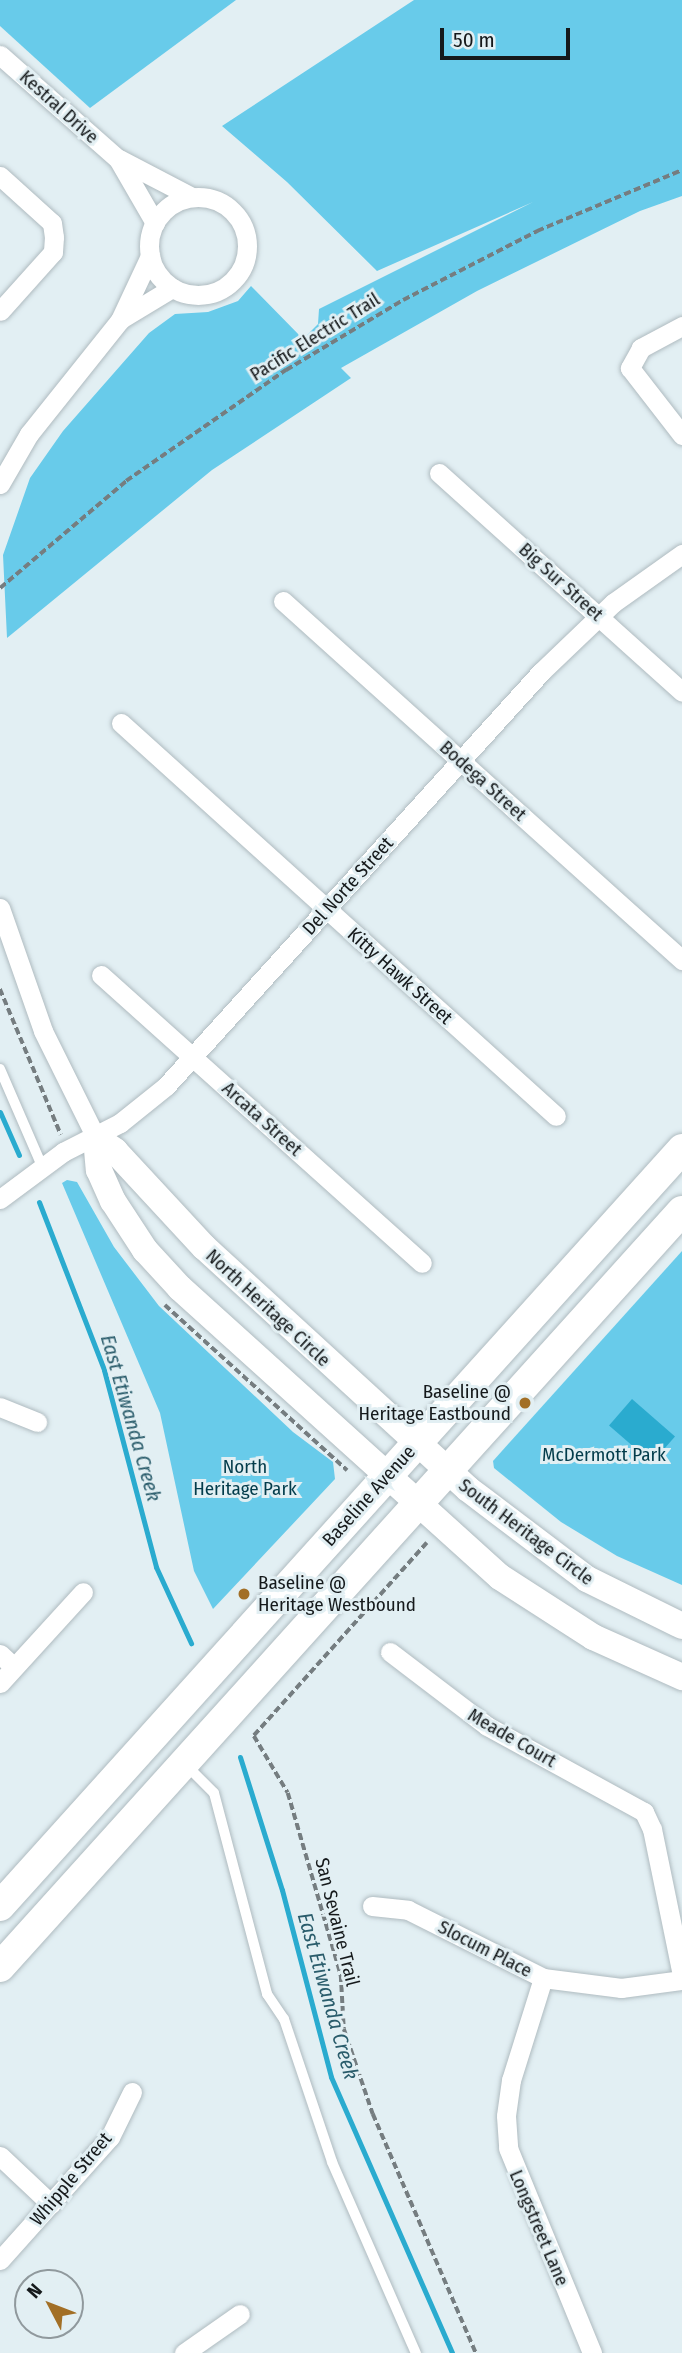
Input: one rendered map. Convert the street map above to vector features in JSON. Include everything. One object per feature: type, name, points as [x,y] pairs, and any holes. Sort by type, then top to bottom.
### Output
[{"type":"main road","name":"Baseline Avenue","points":[[2,1901],[682,1149]]},
{"type":"main road","points":[[0,1967],[682,1211]]},
{"type":"street","name":"Kestral Drive","points":[[0,55],[118,159]]},
{"type":"street","points":[[118,159],[192,197],[220,202],[232,211],[244,229],[248,250],[237,277],[214,293],[185,294],[172,288],[157,275],[150,256]]},
{"type":"street","points":[[118,159],[155,223]]},
{"type":"street","points":[[0,176],[52,223],[53,252],[0,311]]},
{"type":"street","points":[[0,484],[29,434],[120,320],[150,256],[155,223],[170,206],[192,197]]},
{"type":"street","points":[[120,320],[172,288]]},
{"type":"street","points":[[682,326],[641,348],[630,368],[682,435]]},
{"type":"street","name":"Big Sur Street","points":[[439,473],[682,692]]},
{"type":"street","name":"Del Norte Street","points":[[2,1197],[40,1167],[96,1138],[151,1099],[193,1058],[460,760],[598,616],[682,554]]},
{"type":"street","name":"Bodega Street","points":[[283,601],[682,960]]},
{"type":"street","name":"Kitty Hawk Street","points":[[121,723],[556,1116]]},
{"type":"street","name":"North Heritage Circle","points":[[0,908],[43,1031],[96,1138],[104,1184],[133,1233],[163,1271],[388,1475]]},
{"type":"street","name":"Arcata Street","points":[[101,975],[422,1263]]},
{"type":"street","name":"North Heritage Circle","points":[[96,1138],[115,1151],[204,1247],[448,1471]]},
{"type":"street","points":[[0,1407],[37,1422]]},
{"type":"street","name":"South Heritage Circle","points":[[448,1471],[587,1579],[682,1626]]},
{"type":"street","points":[[388,1475],[523,1594],[613,1648],[682,1677]]},
{"type":"street","points":[[0,1683],[7,1660],[83,1592]]},
{"type":"street","name":"Meade Court","points":[[390,1652],[487,1726],[644,1812],[652,1829],[682,1978]]},
{"type":"street","name":"Slocum Place","points":[[372,1906],[408,1910],[543,1978],[621,1988],[682,1978]]},
{"type":"street","name":"Longstreet Lane","points":[[543,1978],[511,2080],[507,2141],[517,2179],[592,2353]]},
{"type":"street","name":"Whipple Street","points":[[0,2260],[110,2137],[132,2092]]},
{"type":"street","points":[[0,2156],[51,2204]]},
{"type":"street","points":[[184,2353],[240,2314]]},
{"type":"lane","points":[[0,1069],[40,1167]]},
{"type":"lane","points":[[185,1763],[214,1793],[267,1994],[284,2019],[332,2162],[416,2353]]},
{"type":"path","name":"Pacific Electric Trail","points":[[0,588],[126,481],[286,370],[403,300],[537,231],[682,170]]},
{"type":"path","points":[[0,989],[57,1128]]},
{"type":"path","name":"San Sevaine Trail","points":[[427,1543],[254,1736],[288,1793],[341,1975],[344,2029],[373,2114],[476,2353]]},
{"type":"green space","points":[[0,0],[236,0],[90,108],[0,26]]},
{"type":"green space","points":[[414,0],[682,0],[682,196],[640,211],[477,291],[341,368],[351,378],[212,470],[7,638],[3,555],[30,478],[63,431],[149,333],[175,314],[208,312],[238,301],[251,286],[303,339],[318,324],[319,309],[533,202],[377,271],[287,182],[222,126]]},
{"type":"green space","name":"North Heritage Park","points":[[67,1180],[77,1182],[114,1247],[159,1306],[293,1432],[333,1462],[335,1479],[213,1609],[194,1571],[160,1413],[62,1183]]},
{"type":"green space","name":"McDermott Park","points":[[682,1251],[682,1585],[617,1556],[561,1522],[494,1468],[493,1461]]},
{"type":"shaded area","points":[[632,1399],[675,1436],[652,1463],[609,1425]]},
{"type":"waterway","name":"East Etiwanda Creek","points":[[0,1112],[19,1155]]},
{"type":"waterway","name":"East Etiwanda Creek","points":[[39,1202],[104,1370],[156,1567],[191,1643]]},
{"type":"waterway","name":"East Etiwanda Creek","points":[[240,1757],[282,1890],[331,2077],[452,2353]]},
{"type":"place","name":"Baseline @ Heritage Eastbound","points":[[525,1403]]},
{"type":"place","name":"Baseline @ Heritage Westbound","points":[[244,1594]]}]
